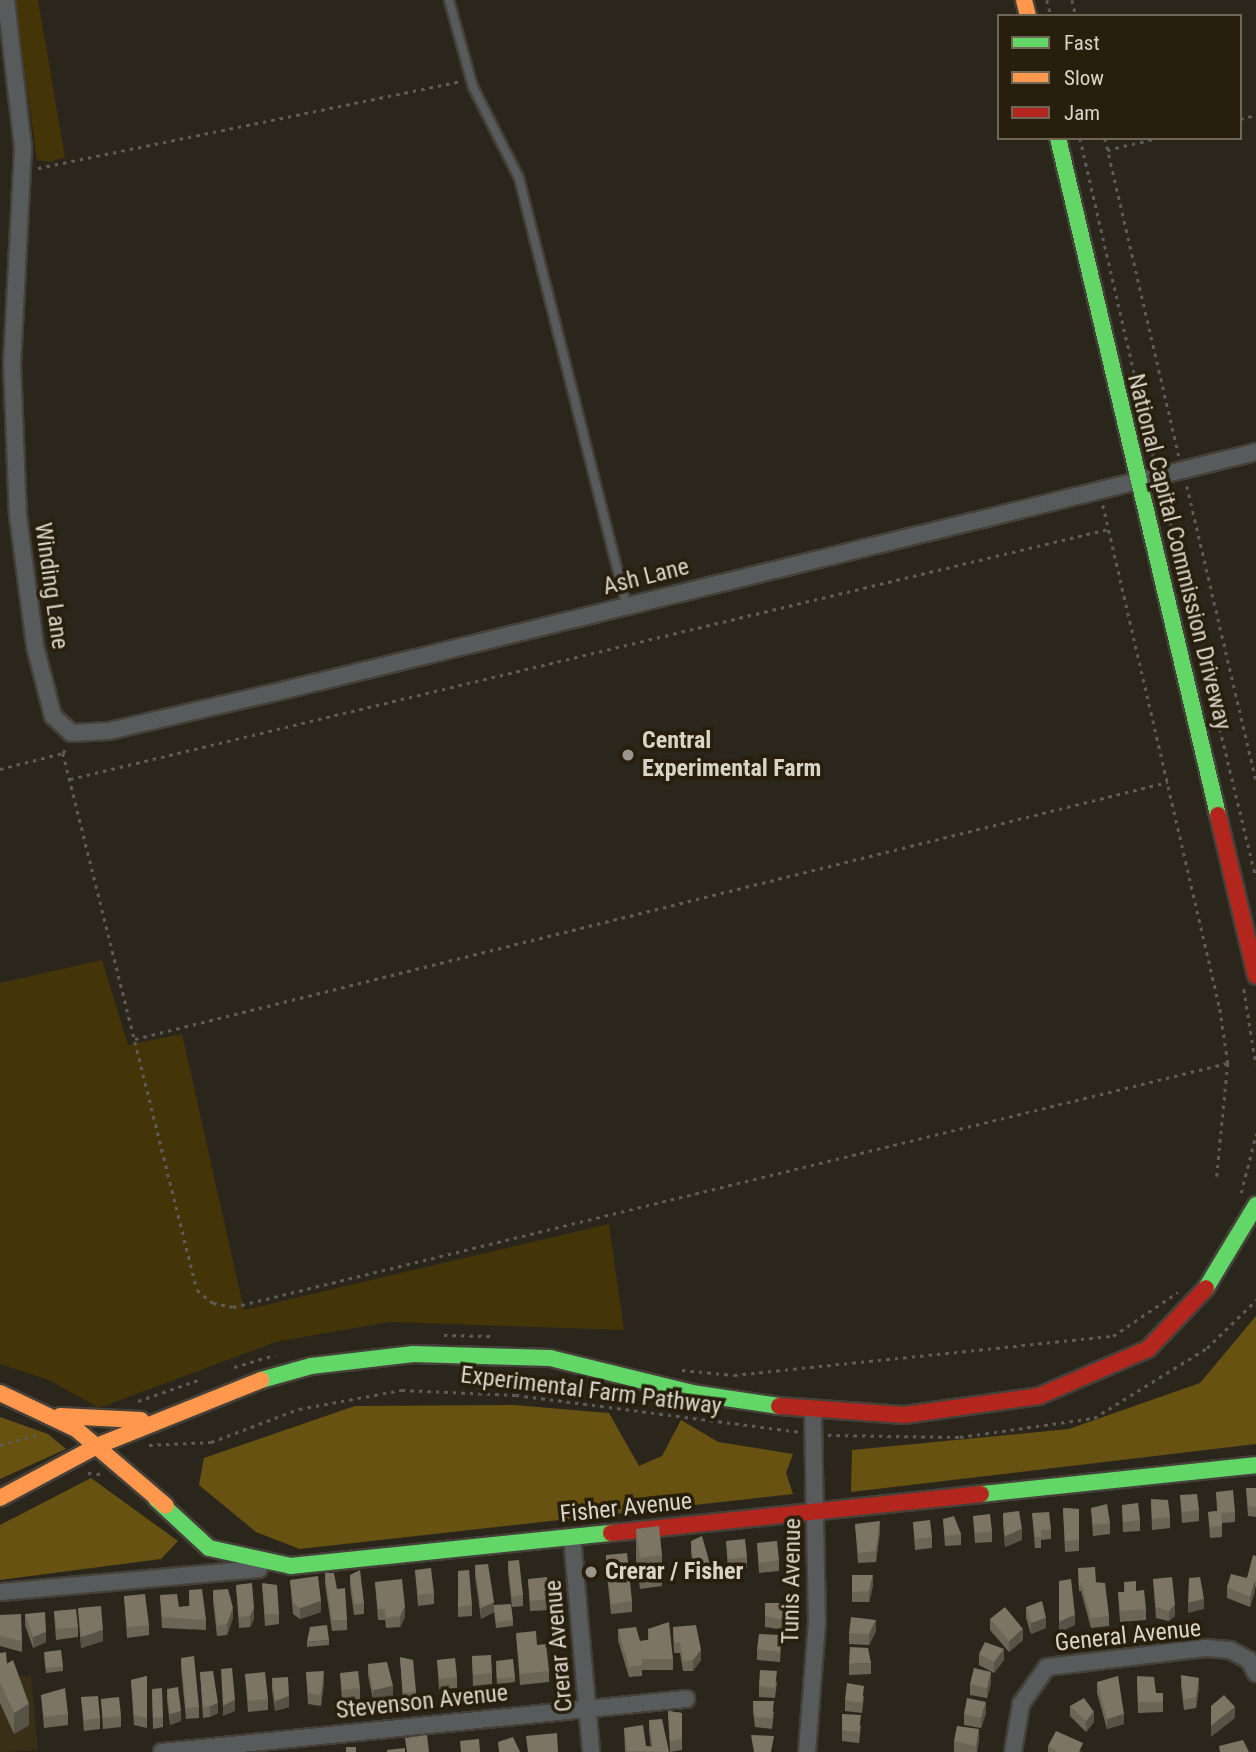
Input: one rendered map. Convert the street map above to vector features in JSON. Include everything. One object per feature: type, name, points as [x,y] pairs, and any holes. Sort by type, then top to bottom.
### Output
[{"type":"street","name":"Winding Lane","points":[[6,0],[22,170],[12,362],[18,516],[35,646],[53,716],[71,733]]},
{"type":"street","name":"National Capital Commission Driveway","points":[[1058,140],[1142,479],[1256,976]]},
{"type":"street","name":"Ash Lane","points":[[71,733],[161,719],[1256,452]]},
{"type":"street","points":[[0,1498],[97,1446],[156,1419],[311,1366],[480,1353],[550,1358],[692,1393],[813,1411],[977,1410],[1084,1380],[1148,1349],[1178,1324],[1230,1258],[1256,1205]]},
{"type":"street","points":[[0,1393],[97,1446],[156,1499],[176,1524],[209,1548],[239,1559],[291,1566]]},
{"type":"street","name":"Tunis Avenue","points":[[807,1752],[817,1623],[813,1411]]},
{"type":"street","points":[[51,1423],[156,1419]]},
{"type":"street","name":"Fisher Avenue","points":[[0,1592],[291,1566],[344,1558],[572,1537],[1256,1465]]},
{"type":"street","points":[[0,1492],[19,1486]]},
{"type":"street","points":[[156,1499],[245,1547],[344,1558]]},
{"type":"street","name":"Crerar Avenue","points":[[572,1537],[591,1752]]},
{"type":"street","name":"General Avenue","points":[[1013,1752],[1021,1704],[1047,1667],[1206,1648],[1230,1650],[1250,1660],[1256,1673]]},
{"type":"street","name":"Stevenson Avenue","points":[[162,1752],[686,1699]]},
{"type":"lane","points":[[449,0],[470,79],[519,178],[626,605]]},
{"type":"path","points":[[22,170],[470,79]]},
{"type":"path","points":[[1080,140],[1256,878]]},
{"type":"path","points":[[1105,140],[1256,780]]},
{"type":"path","points":[[1107,150],[1150,140]]},
{"type":"path","points":[[1100,489],[1228,1063],[1217,1176]]},
{"type":"path","points":[[70,779],[1108,528]]},
{"type":"path","points":[[71,733],[64,753],[197,1290],[213,1303],[233,1307],[1228,1063]]},
{"type":"path","points":[[0,769],[64,753]]},
{"type":"path","points":[[135,1039],[1167,782]]},
{"type":"path","points":[[1236,1203],[1256,1134]]},
{"type":"path","points":[[670,1367],[734,1375],[1113,1336],[1188,1284]]},
{"type":"path","points":[[434,1336],[500,1337]]},
{"type":"path","points":[[223,1371],[288,1352]]},
{"type":"path","points":[[132,1403],[210,1376]]},
{"type":"path","name":"Experimental Farm Pathway","points":[[139,1446],[211,1442],[299,1409],[402,1390],[516,1395],[802,1432]]},
{"type":"path","points":[[0,1446],[51,1423]]},
{"type":"shaded area","points":[[15,0],[38,0],[65,157],[50,162],[37,160]]},
{"type":"shaded area","points":[[102,960],[128,1045],[182,1034],[244,1310],[609,1224],[624,1330],[389,1322],[275,1342],[99,1408],[49,1380],[0,1364],[0,983]]},
{"type":"shaded area","points":[[1256,1316],[1256,1444],[851,1492],[852,1450],[1069,1429],[1200,1383]]},
{"type":"shaded area","points":[[514,1405],[609,1413],[639,1466],[662,1456],[681,1420],[718,1442],[793,1454],[786,1473],[793,1494],[300,1549],[256,1532],[199,1485],[204,1458],[355,1406]]},
{"type":"shaded area","points":[[0,1417],[48,1434],[66,1449],[0,1479]]},
{"type":"shaded area","points":[[91,1478],[178,1541],[161,1559],[0,1580],[0,1525]]},
{"type":"shaded area","points":[[31,1676],[38,1750],[0,1752],[0,1679]]},
{"type":"building","points":[[1246,1488],[1256,1488],[1256,1507],[1248,1506]]},
{"type":"building","points":[[1233,1490],[1235,1512],[1221,1513],[1222,1526],[1210,1527],[1208,1512],[1218,1511],[1216,1492]]},
{"type":"building","points":[[1197,1494],[1199,1510],[1182,1512],[1180,1495]]},
{"type":"building","points":[[1151,1499],[1168,1500],[1170,1517],[1152,1519]]},
{"type":"building","points":[[1138,1503],[1140,1520],[1123,1522],[1122,1505]]},
{"type":"building","points":[[1107,1504],[1110,1523],[1093,1525],[1091,1508]]},
{"type":"building","points":[[1063,1508],[1079,1509],[1079,1540],[1065,1541]]},
{"type":"building","points":[[1019,1511],[1022,1529],[1005,1536],[1003,1513]]},
{"type":"building","points":[[1049,1512],[1051,1529],[1041,1530],[1041,1537],[1035,1537],[1032,1513]]},
{"type":"building","points":[[990,1514],[992,1531],[975,1533],[973,1516]]},
{"type":"building","points":[[954,1516],[961,1534],[945,1536],[943,1519]]},
{"type":"building","points":[[930,1520],[932,1537],[915,1539],[913,1522]]},
{"type":"building","points":[[880,1521],[876,1551],[858,1553],[855,1524]]},
{"type":"building","points":[[659,1526],[662,1555],[640,1558],[636,1529]]},
{"type":"building","points":[[702,1536],[711,1568],[701,1569],[700,1558],[693,1559],[691,1541]]},
{"type":"building","points":[[745,1539],[747,1557],[728,1559],[726,1541]]},
{"type":"building","points":[[777,1541],[779,1560],[759,1563],[757,1543]]},
{"type":"building","points":[[627,1553],[632,1601],[611,1604],[606,1555]]},
{"type":"building","points":[[1253,1555],[1256,1556],[1256,1582],[1247,1578]]},
{"type":"building","points":[[519,1560],[523,1595],[512,1597],[508,1561]]},
{"type":"building","points":[[488,1564],[494,1602],[481,1608],[475,1565]]},
{"type":"building","points":[[1095,1567],[1096,1583],[1081,1581],[1079,1586],[1078,1568]]},
{"type":"building","points":[[431,1568],[434,1593],[418,1595],[415,1570]]},
{"type":"building","points":[[360,1570],[364,1603],[354,1604],[350,1575]]},
{"type":"building","points":[[469,1570],[472,1605],[458,1607],[458,1571]]},
{"type":"building","points":[[325,1573],[334,1573],[337,1589],[345,1588],[347,1620],[332,1620]]},
{"type":"building","points":[[1231,1574],[1255,1580],[1250,1597],[1227,1587]]},
{"type":"building","points":[[852,1575],[873,1575],[869,1591],[852,1592]]},
{"type":"building","points":[[318,1576],[321,1601],[300,1608],[293,1603],[290,1580]]},
{"type":"building","points":[[547,1577],[549,1599],[530,1601],[528,1579]]},
{"type":"building","points":[[1172,1577],[1175,1605],[1169,1611],[1156,1607],[1153,1579]]},
{"type":"building","points":[[1200,1577],[1204,1599],[1188,1603],[1189,1578]]},
{"type":"building","points":[[402,1579],[405,1607],[400,1616],[386,1618],[385,1609],[378,1609],[375,1582]]},
{"type":"building","points":[[1071,1579],[1075,1615],[1059,1622],[1059,1581]]},
{"type":"building","points":[[1081,1581],[1105,1583],[1109,1616],[1091,1618]]},
{"type":"building","points":[[1136,1581],[1136,1591],[1144,1590],[1146,1609],[1120,1611],[1118,1592],[1125,1592],[1124,1582]]},
{"type":"building","points":[[252,1583],[254,1608],[250,1616],[239,1617],[236,1585]]},
{"type":"building","points":[[262,1583],[277,1585],[279,1614],[265,1615]]},
{"type":"building","points":[[202,1589],[206,1620],[162,1617],[160,1595],[177,1594],[179,1607],[190,1606],[189,1590]]},
{"type":"building","points":[[228,1589],[233,1608],[227,1624],[217,1626],[213,1590]]},
{"type":"building","points":[[145,1594],[149,1625],[127,1627],[124,1596]]},
{"type":"building","points":[[1042,1601],[1046,1618],[1031,1623],[1026,1607]]},
{"type":"building","points":[[765,1603],[782,1603],[784,1620],[765,1616]]},
{"type":"building","points":[[511,1604],[513,1620],[496,1622],[494,1605]]},
{"type":"building","points":[[101,1606],[103,1630],[81,1637],[78,1608]]},
{"type":"building","points":[[1005,1607],[1023,1629],[1009,1641],[990,1619]]},
{"type":"building","points":[[76,1609],[78,1627],[56,1629],[54,1611]]},
{"type":"building","points":[[45,1612],[46,1632],[33,1637],[25,1614]]},
{"type":"building","points":[[21,1614],[22,1641],[0,1636],[0,1615]]},
{"type":"building","points":[[851,1617],[876,1620],[869,1634],[849,1633]]},
{"type":"building","points":[[669,1622],[673,1659],[642,1659],[642,1665],[629,1667],[618,1629],[636,1627],[640,1641],[649,1640],[648,1629]]},
{"type":"building","points":[[327,1625],[329,1640],[307,1642],[310,1627]]},
{"type":"building","points":[[696,1625],[701,1650],[693,1660],[683,1661],[680,1642],[674,1643],[673,1627]]},
{"type":"building","points":[[536,1631],[537,1645],[546,1644],[549,1671],[520,1674],[516,1633]]},
{"type":"building","points":[[759,1634],[781,1635],[780,1652],[757,1649]]},
{"type":"building","points":[[985,1642],[1004,1649],[994,1662],[979,1654]]},
{"type":"building","points":[[850,1647],[868,1648],[871,1663],[849,1664]]},
{"type":"building","points":[[61,1650],[63,1666],[46,1668],[44,1652]]},
{"type":"building","points":[[6,1652],[7,1664],[0,1668],[0,1653]]},
{"type":"building","points":[[491,1655],[492,1673],[473,1675],[472,1656]]},
{"type":"building","points":[[194,1656],[199,1707],[186,1708],[181,1658]]},
{"type":"building","points":[[400,1657],[413,1660],[416,1691],[403,1693]]},
{"type":"building","points":[[455,1658],[457,1677],[439,1679],[437,1660]]},
{"type":"building","points":[[513,1659],[515,1677],[497,1679],[496,1661]]},
{"type":"building","points":[[13,1660],[29,1704],[14,1713],[0,1682],[0,1668]]},
{"type":"building","points":[[387,1662],[393,1686],[373,1690],[368,1664]]},
{"type":"building","points":[[232,1668],[235,1700],[223,1706],[221,1669]]},
{"type":"building","points":[[974,1668],[991,1672],[987,1688],[970,1684]]},
{"type":"building","points":[[760,1670],[777,1671],[775,1688],[759,1686]]},
{"type":"building","points":[[213,1671],[218,1703],[203,1707],[200,1672]]},
{"type":"building","points":[[324,1671],[321,1695],[308,1693],[306,1672]]},
{"type":"building","points":[[358,1671],[360,1688],[342,1690],[340,1673]]},
{"type":"building","points":[[265,1672],[268,1699],[248,1701],[245,1674]]},
{"type":"building","points":[[1181,1675],[1199,1678],[1196,1697],[1184,1700]]},
{"type":"building","points":[[147,1676],[147,1718],[134,1715],[131,1680]]},
{"type":"building","points":[[1118,1676],[1124,1714],[1107,1719],[1097,1682]]},
{"type":"building","points":[[1137,1676],[1154,1677],[1156,1693],[1163,1693],[1163,1702],[1138,1702]]},
{"type":"building","points":[[288,1677],[289,1696],[275,1701],[272,1678]]},
{"type":"building","points":[[847,1683],[864,1686],[862,1703],[845,1700]]},
{"type":"building","points":[[178,1687],[181,1711],[170,1714],[167,1689]]},
{"type":"building","points":[[65,1688],[68,1714],[44,1717],[41,1695]]},
{"type":"building","points":[[162,1688],[163,1717],[153,1718],[152,1689]]},
{"type":"building","points":[[1224,1695],[1235,1707],[1211,1726],[1211,1706]]},
{"type":"building","points":[[98,1696],[100,1718],[84,1720],[81,1697]]},
{"type":"building","points":[[119,1697],[121,1716],[103,1718],[101,1699]]},
{"type":"building","points":[[967,1698],[986,1702],[981,1718],[964,1714]]},
{"type":"building","points":[[1084,1698],[1094,1712],[1086,1721],[1070,1706]]},
{"type":"building","points":[[753,1701],[774,1701],[772,1718],[755,1717]]},
{"type":"building","points":[[668,1711],[682,1713],[682,1739],[670,1741]]},
{"type":"building","points":[[842,1714],[861,1715],[859,1732],[842,1730]]},
{"type":"building","points":[[662,1719],[669,1752],[627,1751],[624,1728],[643,1725],[646,1746],[653,1747],[649,1720]]},
{"type":"building","points":[[957,1726],[979,1729],[976,1746],[954,1741]]},
{"type":"building","points":[[1056,1731],[1083,1743],[1079,1752],[1057,1752],[1048,1746]]},
{"type":"building","points":[[557,1733],[558,1752],[528,1752],[526,1736]]},
{"type":"building","points":[[427,1735],[429,1752],[407,1752],[405,1738]]},
{"type":"building","points":[[751,1735],[774,1736],[771,1752],[754,1752]]},
{"type":"building","points":[[513,1737],[520,1752],[499,1752],[498,1742]]},
{"type":"building","points":[[479,1739],[480,1752],[461,1752],[460,1741]]},
{"type":"building","points":[[1243,1740],[1249,1752],[1220,1752],[1219,1746]]},
{"type":"building","points":[[346,1747],[356,1747],[356,1752],[346,1752]]},
{"type":"building","points":[[405,1748],[405,1752],[387,1752],[387,1750]]},
{"type":"traffic: fast","points":[[1058,140],[1218,815]]},
{"type":"traffic: fast","points":[[1206,1288],[1256,1205]]},
{"type":"traffic: fast","points":[[261,1380],[311,1366],[413,1354],[550,1358],[692,1393],[779,1406]]},
{"type":"traffic: fast","points":[[981,1494],[1256,1465]]},
{"type":"traffic: fast","points":[[156,1499],[209,1548],[291,1566],[611,1533]]},
{"type":"traffic: slow","points":[[1024,0],[1028,14]]},
{"type":"traffic: slow","points":[[0,1498],[97,1446],[261,1380]]},
{"type":"traffic: slow","points":[[0,1393],[76,1429],[166,1506]]},
{"type":"traffic: slow","points":[[60,1416],[141,1420]]},
{"type":"traffic: jam","points":[[1218,815],[1256,976]]},
{"type":"traffic: jam","points":[[779,1406],[904,1415],[1039,1396],[1148,1349],[1206,1288]]},
{"type":"traffic: jam","points":[[611,1533],[981,1494]]},
{"type":"place","name":"Central Experimental Farm","points":[[628,755]]},
{"type":"place","name":"Crerar / Fisher","points":[[591,1572]]}]
